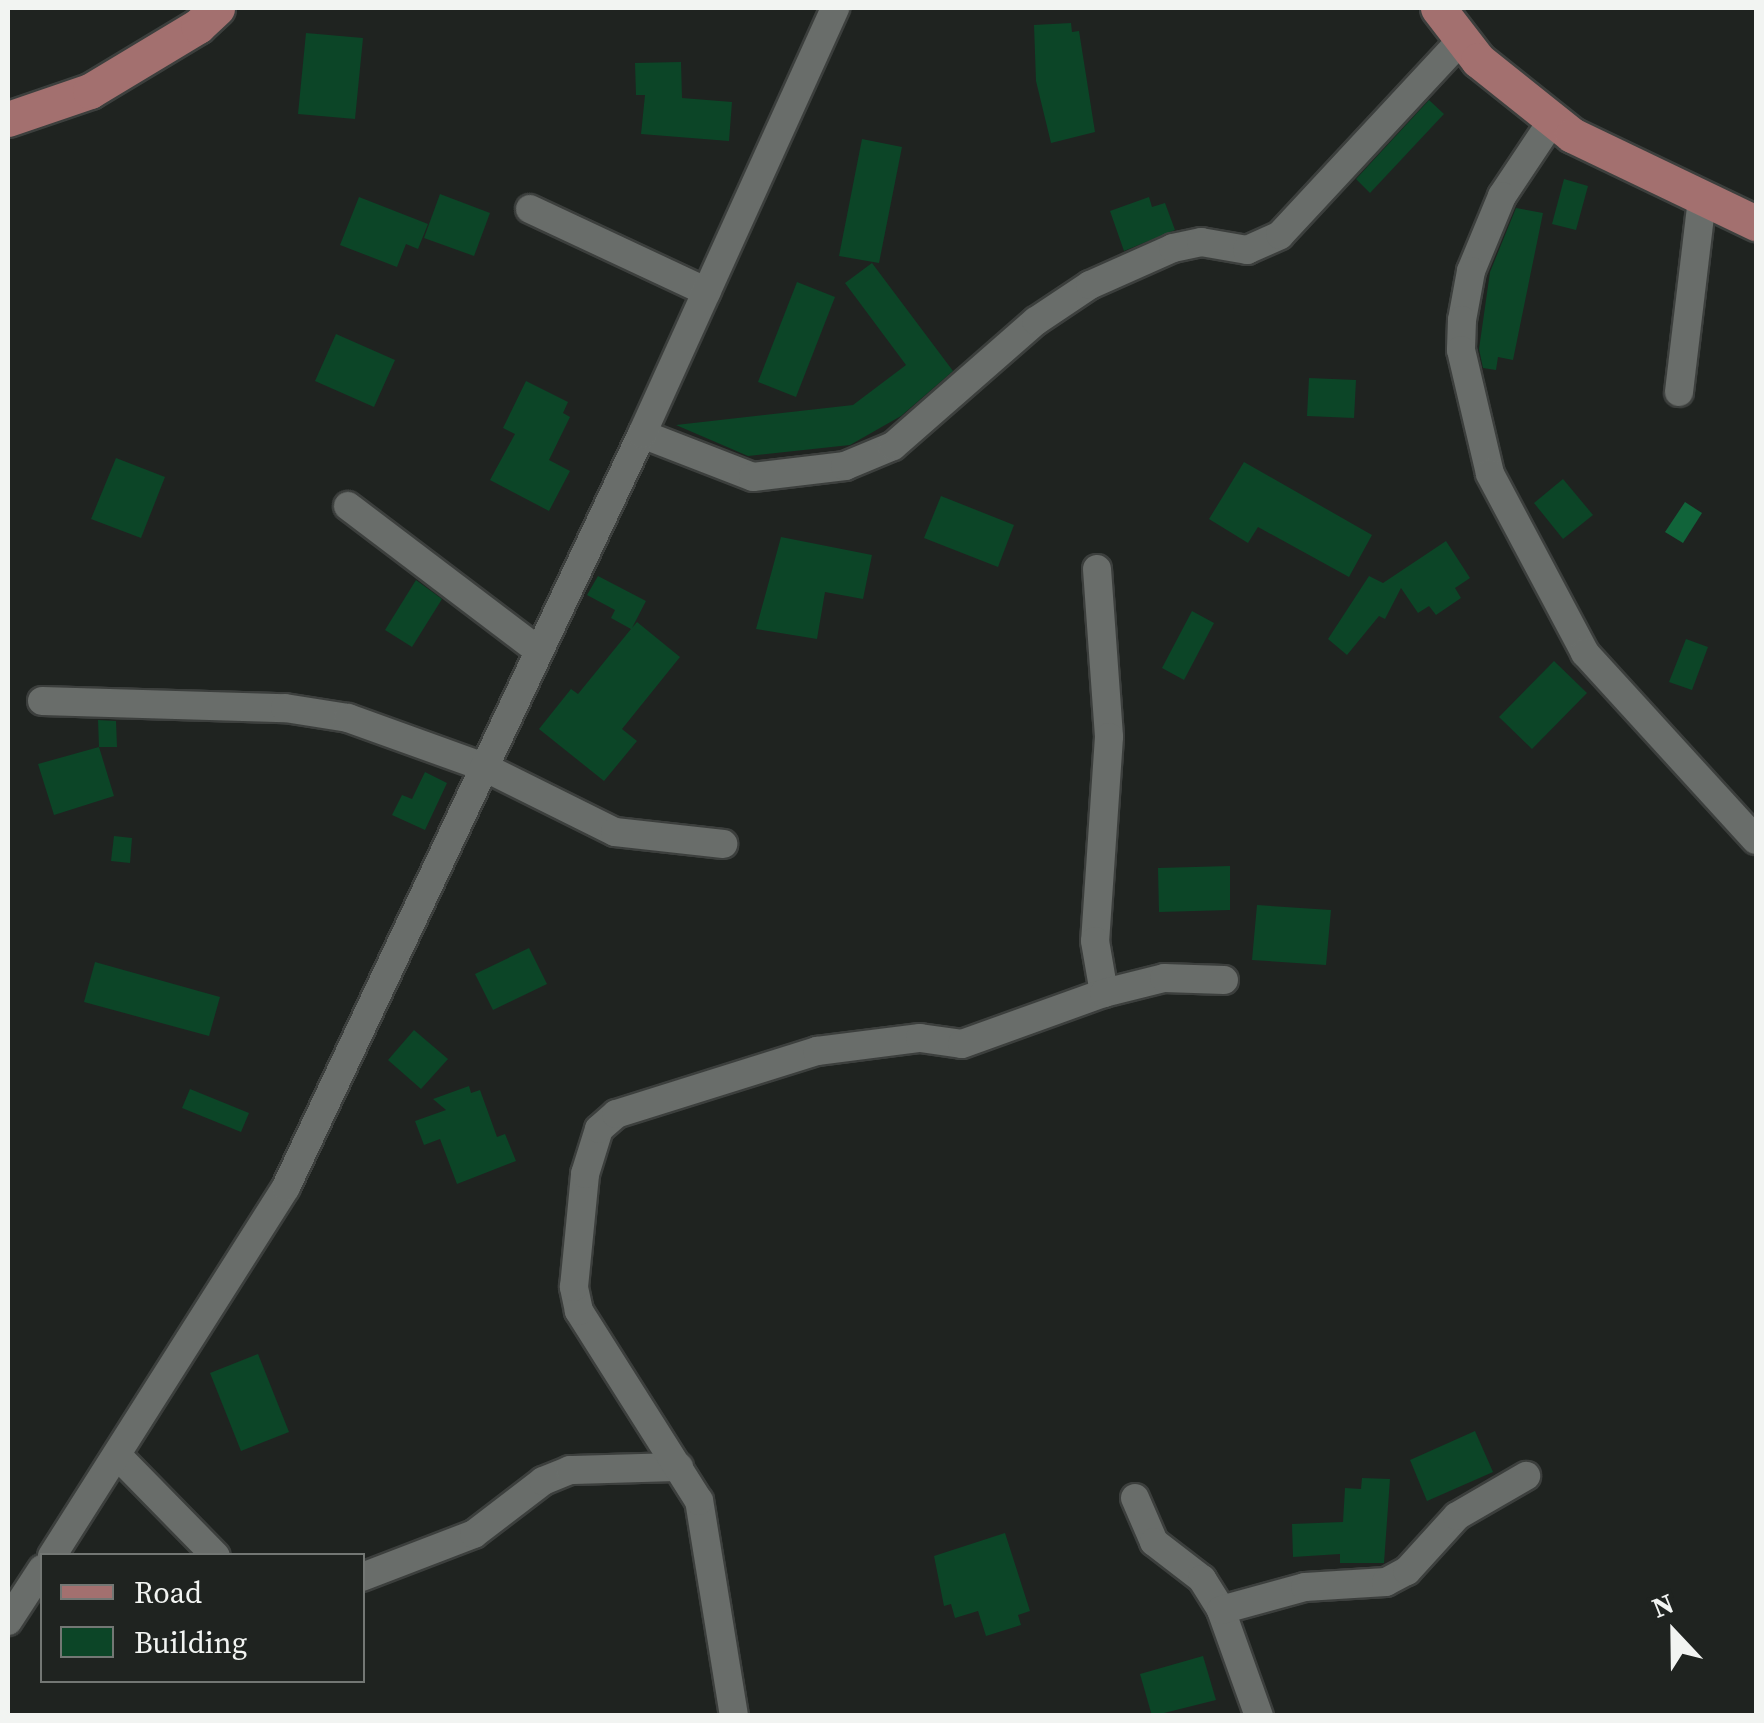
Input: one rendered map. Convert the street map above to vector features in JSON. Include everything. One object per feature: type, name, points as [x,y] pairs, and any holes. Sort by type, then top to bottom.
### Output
[{"type":"main road","points":[[8,119],[90,91],[198,26],[217,8]]},
{"type":"main road","points":[[1438,8],[1518,97],[1552,121],[1702,200],[1756,223]]},
{"type":"street","points":[[54,1553],[286,1187],[642,434],[835,8]]},
{"type":"street","points":[[642,434],[753,477],[844,466],[893,446],[1036,321],[1090,285],[1173,248],[1201,242],[1247,250],[1280,235],[1462,39]]},
{"type":"street","points":[[1552,121],[1502,196],[1471,272],[1462,320],[1461,350],[1490,474],[1585,654],[1756,840]]},
{"type":"street","points":[[1680,392],[1702,200]]},
{"type":"street","points":[[530,209],[707,292]]},
{"type":"street","points":[[348,506],[538,650]]},
{"type":"street","points":[[1097,569],[1110,738],[1095,941],[1104,993]]},
{"type":"street","points":[[42,701],[285,708],[348,718],[484,767],[615,832],[723,844]]},
{"type":"street","points":[[734,1716],[722,1673],[706,1526],[678,1468],[579,1311],[574,1287],[585,1174],[599,1129],[616,1114],[817,1050],[890,1039],[981,1040],[1104,993],[1164,978],[1224,980]]},
{"type":"street","points":[[117,1456],[213,1553]]},
{"type":"street","points":[[365,1576],[474,1534],[542,1481],[570,1470],[678,1468]]},
{"type":"street","points":[[1221,1610],[1304,1587],[1386,1582],[1406,1571],[1457,1516],[1526,1476]]},
{"type":"street","points":[[1135,1498],[1154,1542],[1202,1579],[1221,1610],[1259,1716]]},
{"type":"street","points":[[8,1621],[40,1572]]},
{"type":"shaded area","points":[[1685,502],[1702,513],[1683,543],[1665,532]]},
{"type":"building","points":[[1071,23],[1072,32],[1079,31],[1095,132],[1051,143],[1036,81],[1034,25]]},
{"type":"building","points":[[306,33],[363,38],[355,119],[298,114]]},
{"type":"building","points":[[681,62],[682,98],[732,102],[729,141],[641,134],[645,95],[636,95],[635,63]]},
{"type":"building","points":[[1429,100],[1444,114],[1370,193],[1356,179]]},
{"type":"building","points":[[862,139],[902,147],[879,263],[839,256]]},
{"type":"building","points":[[1564,179],[1588,186],[1576,230],[1552,224]]},
{"type":"building","points":[[440,194],[490,213],[474,256],[424,238]]},
{"type":"building","points":[[359,197],[428,224],[418,249],[406,244],[397,267],[340,245]]},
{"type":"building","points":[[1149,197],[1152,207],[1165,203],[1175,230],[1124,251],[1110,211]]},
{"type":"building","points":[[1516,208],[1543,213],[1513,360],[1498,357],[1496,370],[1483,368],[1479,349],[1490,272]]},
{"type":"building","points":[[872,263],[953,371],[901,416],[850,445],[748,456],[676,425],[853,405],[906,365],[845,283]]},
{"type":"building","points":[[797,282],[835,297],[796,397],[758,382]]},
{"type":"building","points":[[336,334],[395,360],[374,407],[315,381]]},
{"type":"building","points":[[1309,378],[1356,380],[1354,418],[1307,416]]},
{"type":"building","points":[[526,381],[568,402],[563,413],[570,417],[549,460],[570,471],[549,511],[490,480],[515,434],[503,428]]},
{"type":"building","points":[[116,458],[165,477],[141,538],[91,519]]},
{"type":"building","points":[[1244,462],[1372,535],[1349,577],[1258,527],[1248,543],[1209,519]]},
{"type":"building","points":[[1563,479],[1593,515],[1563,539],[1534,503]]},
{"type":"building","points":[[941,496],[1014,525],[998,567],[924,538]]},
{"type":"building","points":[[781,537],[872,555],[863,599],[825,592],[817,639],[756,629]]},
{"type":"building","points":[[1446,541],[1470,578],[1455,588],[1461,598],[1436,615],[1429,606],[1418,613],[1401,588],[1385,619],[1379,616],[1347,655],[1328,639],[1369,576],[1383,583]]},
{"type":"building","points":[[598,576],[646,601],[632,628],[637,622],[680,657],[622,729],[637,741],[604,781],[539,729],[571,689],[578,694],[631,629],[611,618],[615,610],[587,595]]},
{"type":"building","points":[[416,580],[442,599],[412,647],[385,630]]},
{"type":"building","points":[[1192,611],[1214,623],[1184,680],[1162,668]]},
{"type":"building","points":[[1686,639],[1708,647],[1692,690],[1669,682]]},
{"type":"building","points":[[1554,661],[1587,693],[1532,749],[1499,717]]},
{"type":"building","points":[[98,720],[116,721],[117,747],[99,747]]},
{"type":"building","points":[[99,747],[114,796],[54,815],[38,764]]},
{"type":"building","points":[[425,772],[447,783],[425,830],[392,815],[402,795],[412,799]]},
{"type":"building","points":[[114,836],[132,838],[130,863],[111,861]]},
{"type":"building","points":[[1230,866],[1230,910],[1159,912],[1158,868]]},
{"type":"building","points":[[1257,905],[1331,910],[1326,965],[1252,960]]},
{"type":"building","points":[[529,948],[547,984],[493,1010],[475,974]]},
{"type":"building","points":[[95,962],[220,997],[209,1036],[84,1002]]},
{"type":"building","points":[[414,1030],[448,1059],[421,1089],[388,1060]]},
{"type":"building","points":[[469,1086],[471,1093],[480,1090],[497,1137],[505,1134],[516,1161],[457,1184],[440,1139],[424,1145],[415,1121],[446,1110],[433,1099]]},
{"type":"building","points":[[190,1089],[249,1113],[241,1132],[182,1108]]},
{"type":"building","points":[[258,1354],[289,1432],[241,1451],[210,1373]]},
{"type":"building","points":[[1475,1431],[1493,1472],[1427,1501],[1410,1460]]},
{"type":"building","points":[[1362,1478],[1390,1479],[1384,1563],[1340,1563],[1340,1554],[1293,1557],[1292,1524],[1343,1522],[1345,1488],[1361,1489]]},
{"type":"building","points":[[1005,1533],[1030,1611],[1018,1615],[1021,1625],[986,1636],[978,1611],[955,1618],[951,1604],[944,1606],[934,1556]]},
{"type":"building","points":[[1203,1656],[1216,1700],[1152,1716],[1140,1674]]}]
